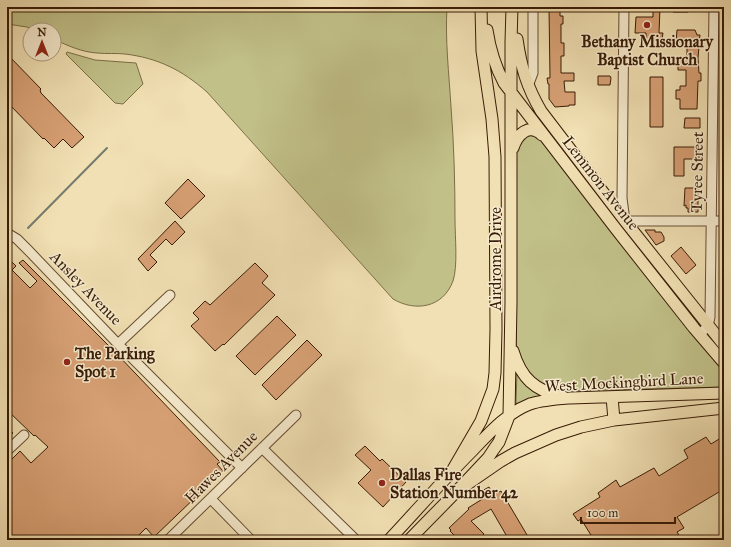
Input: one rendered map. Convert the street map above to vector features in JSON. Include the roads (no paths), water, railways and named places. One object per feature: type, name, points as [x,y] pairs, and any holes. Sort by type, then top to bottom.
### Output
[{"type":"main road","name":"Airdrome Drive","points":[[452,471],[481,421],[493,389],[495,373],[495,157],[492,119],[482,52],[481,7]]},
{"type":"main road","name":"Lemmon Avenue","points":[[486,7],[491,53],[499,73],[511,92],[616,229],[724,362]]},
{"type":"main road","name":"Airdrome Drive","points":[[456,492],[488,458],[499,442],[509,416],[511,342],[511,92],[513,7]]},
{"type":"main road","name":"Lemmon Avenue","points":[[513,7],[519,57],[534,100],[548,122],[724,345]]},
{"type":"main road","points":[[511,155],[515,140],[524,132],[536,130],[548,140]]},
{"type":"main road","points":[[616,229],[626,222]]},
{"type":"main road","points":[[511,342],[517,362],[527,380],[542,390],[570,398]]},
{"type":"main road","points":[[710,393],[724,389]]},
{"type":"main road","name":"West Mockingbird Lane","points":[[389,540],[491,431],[509,416],[531,404],[570,398],[724,393]]},
{"type":"main road","points":[[612,396],[614,420]]},
{"type":"main road","name":"West Mockingbird Lane","points":[[409,540],[456,492],[521,450],[556,435],[581,426],[614,420],[724,408]]},
{"type":"main road","points":[[422,503],[434,515]]},
{"type":"street","points":[[528,86],[533,73],[533,7]]},
{"type":"street","points":[[624,7],[622,198],[626,222],[724,221]]},
{"type":"street","name":"Tyree Street","points":[[708,326],[710,317],[714,7]]},
{"type":"street","name":"Ansley Avenue","points":[[7,233],[17,239],[118,344],[242,468]]},
{"type":"street","points":[[118,344],[170,295]]},
{"type":"street","points":[[700,334],[708,326]]},
{"type":"street","name":"Hawes Avenue","points":[[168,540],[296,415]]},
{"type":"street","points":[[7,451],[24,435]]},
{"type":"street","points":[[262,448],[356,540]]},
{"type":"street","points":[[211,499],[251,540]]},
{"type":"waterway","points":[[28,228],[107,148]]},
{"type":"place","name":"Bethany Missionary Baptist Church","points":[[647,25]]},
{"type":"place","name":"The Parking Spot 1","points":[[67,362]]},
{"type":"place","name":"Dallas Fire Station Number 42","points":[[382,483]]}]
